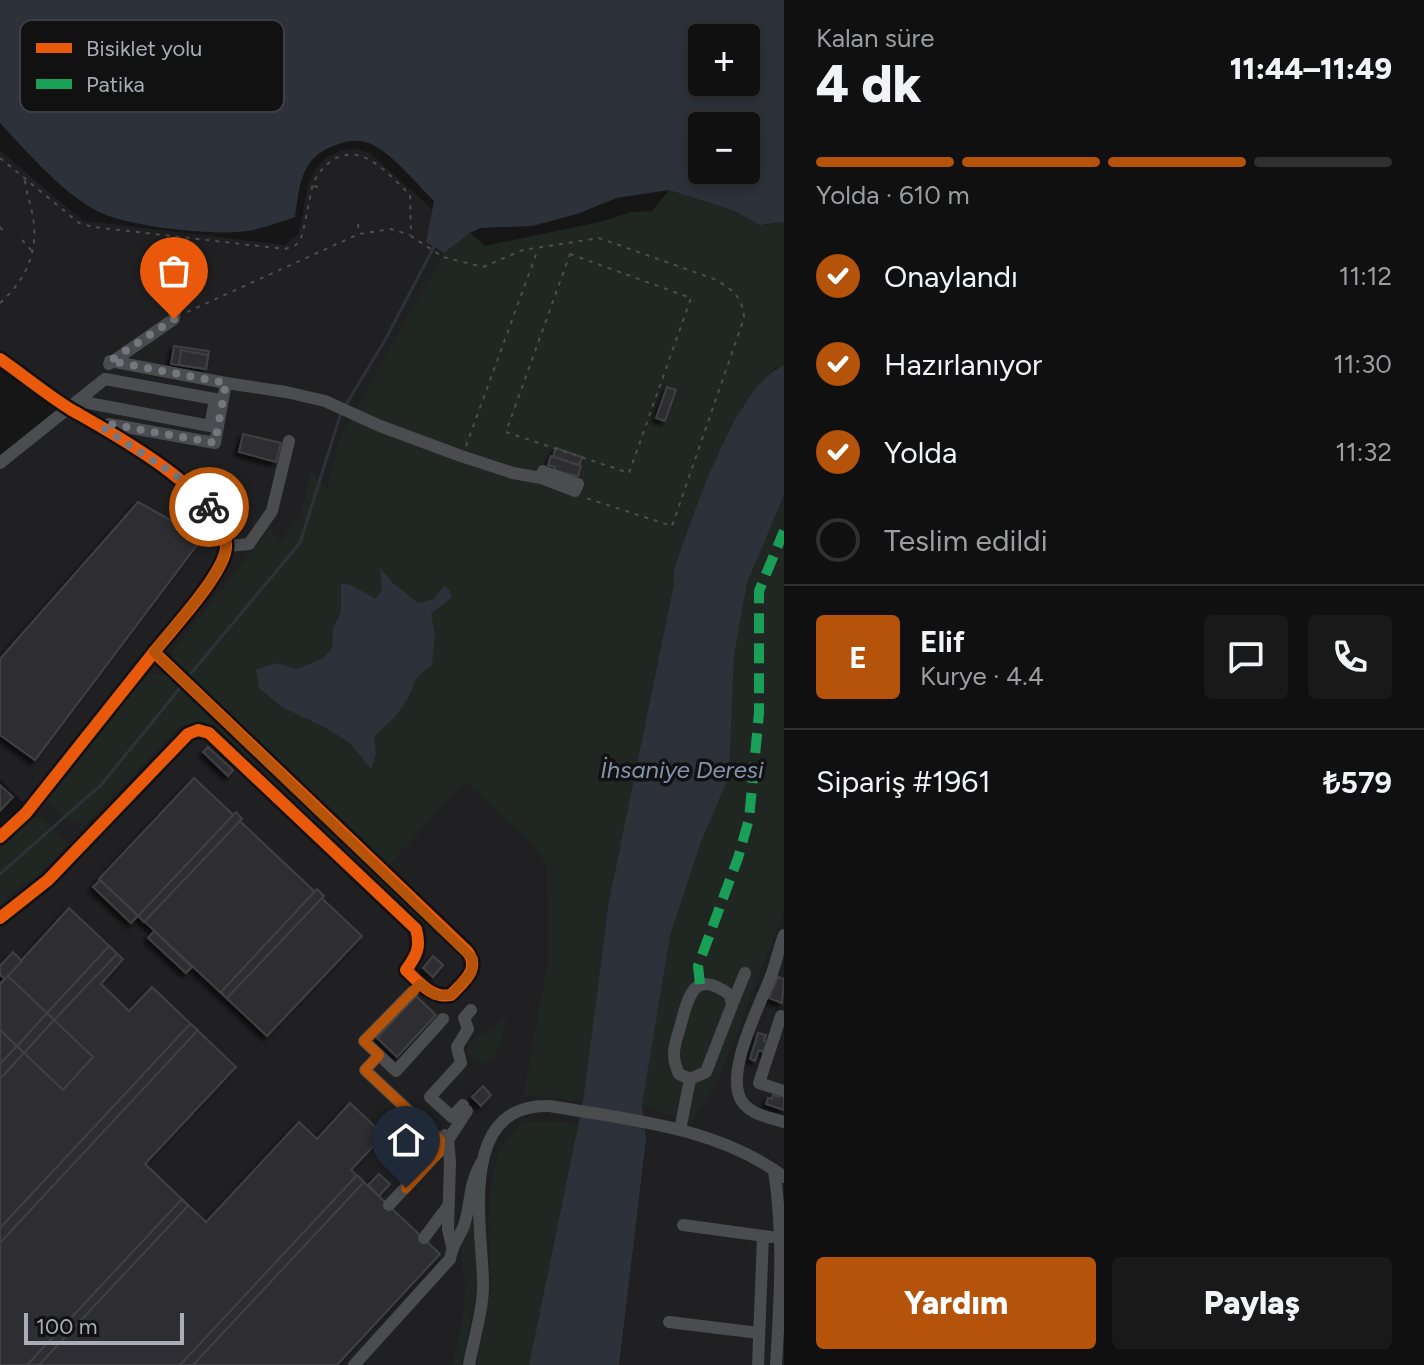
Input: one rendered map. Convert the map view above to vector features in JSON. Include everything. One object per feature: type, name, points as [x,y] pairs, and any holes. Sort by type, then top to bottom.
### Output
[{"type":"street","points":[[0,463],[105,379],[110,361],[174,319],[181,261]]},
{"type":"street","points":[[0,359],[74,405],[189,484],[217,516],[227,546],[219,569],[26,813],[0,837]]},
{"type":"street","points":[[110,361],[286,392],[334,404],[354,415],[462,456],[575,491]]},
{"type":"street","points":[[74,405],[210,426],[215,399],[105,379]]},
{"type":"street","points":[[102,427],[109,424],[215,443],[226,383]]},
{"type":"street","points":[[227,546],[249,544],[272,511],[289,441]]},
{"type":"street","points":[[0,918],[48,880],[188,734],[198,730],[209,733],[416,929],[420,942],[418,953],[406,970],[420,984],[435,995],[451,995],[471,973],[473,959],[154,652]]},
{"type":"street","points":[[784,935],[779,968],[758,1008],[738,1068],[737,1085],[741,1100],[754,1113],[784,1122]]},
{"type":"street","points":[[732,1005],[730,995],[711,984],[700,984],[689,992],[672,1058],[679,1074],[690,1079],[706,1072],[745,973]]},
{"type":"street","points":[[420,984],[364,1041],[396,1071],[443,1019]]},
{"type":"street","points":[[758,1008],[782,1016],[759,1083],[784,1091]]},
{"type":"street","points":[[452,1117],[430,1097],[461,1063],[457,1047],[468,1029],[464,1018],[471,1010]]},
{"type":"street","points":[[379,1055],[365,1070],[440,1140]]},
{"type":"street","points":[[680,1130],[690,1079]]},
{"type":"street","points":[[354,1365],[450,1259],[452,1247],[463,1227],[472,1180],[489,1140],[502,1121],[520,1109],[534,1105],[680,1130],[725,1144],[779,1173],[782,1238],[776,1365]]},
{"type":"street","points":[[389,1205],[439,1152],[440,1140],[449,1130],[452,1117],[465,1108],[448,1140],[448,1229],[452,1247]]},
{"type":"street","points":[[469,1365],[483,1283],[478,1223],[482,1160]]},
{"type":"street","points":[[424,1238],[449,1205]]},
{"type":"street","points":[[683,1225],[782,1238]]},
{"type":"street","points":[[758,1365],[763,1236]]},
{"type":"street","points":[[669,1322],[759,1333]]},
{"type":"path","points":[[0,158],[79,223],[285,249],[296,245],[301,238],[320,169],[334,159],[359,155],[410,195],[411,236]]},
{"type":"path","points":[[334,159],[335,165]]},
{"type":"path","points":[[0,303],[16,289],[27,271],[33,252],[35,236],[25,179]]},
{"type":"path","points":[[313,186],[321,188]]},
{"type":"path","points":[[358,224],[359,234]]},
{"type":"path","points":[[0,227],[4,232]]},
{"type":"path","points":[[174,319],[359,234],[391,229],[411,236],[438,254],[483,267],[523,250],[599,238],[731,288],[743,304],[744,318],[672,526],[579,496],[575,491]]},
{"type":"path","points":[[372,232],[374,238]]},
{"type":"path","points":[[22,240],[33,252]]},
{"type":"path","points":[[462,456],[538,248]]},
{"type":"path","points":[[570,254],[691,298],[629,473],[506,432],[570,254]]},
{"type":"shaded area","points":[[355,149],[370,153],[433,210],[426,242],[443,253],[470,233],[485,246],[600,222],[632,212],[674,584],[700,688],[784,419],[784,1365],[0,1365],[0,851],[38,817],[0,779],[0,463],[69,408],[0,357],[0,150],[85,221],[285,245],[299,233],[308,185],[316,168],[341,150]]},
{"type":"shaded area","points":[[669,190],[732,210],[764,225],[784,222],[784,365],[774,369],[717,455],[674,570],[674,584],[609,901],[583,1102],[523,1097],[548,961],[547,864],[534,846],[465,781],[389,865],[177,664],[172,652],[270,528],[280,543],[300,517],[311,470],[327,492],[337,447],[345,428],[444,253],[470,233],[485,246],[600,222],[632,212],[652,211]]},
{"type":"shaded area","points":[[784,495],[784,911],[717,1083],[691,1122],[642,1105],[670,936],[701,842],[729,776],[734,655],[747,583]]},
{"type":"shaded area","points":[[146,675],[167,676],[250,757],[248,759],[225,736],[209,726],[190,724],[178,727],[81,829],[82,824],[78,820],[74,824],[44,799]]},
{"type":"shaded area","points":[[31,815],[43,819],[66,841],[66,846],[36,877],[20,886],[0,905],[0,843]]},
{"type":"shaded area","points":[[506,1017],[500,1046],[493,1057],[485,1062],[474,1061],[467,1051],[469,1041],[497,1026]]},
{"type":"shaded area","points":[[523,1121],[579,1123],[529,1365],[477,1365],[491,1282],[488,1225],[492,1175],[501,1146]]},
{"type":"shaded area","points":[[473,1222],[477,1285],[463,1365],[453,1365],[465,1295],[462,1248],[467,1230]]},
{"type":"water","points":[[0,0],[784,0],[784,222],[761,225],[732,210],[669,190],[617,198],[577,214],[532,226],[480,228],[444,253],[426,242],[434,201],[383,151],[357,141],[326,149],[310,163],[301,182],[295,217],[248,231],[173,229],[132,222],[101,213],[74,196],[0,123]]},
{"type":"water","name":"İhsaniye Deresi","points":[[784,365],[784,495],[747,583],[734,655],[729,776],[701,842],[670,936],[642,1105],[646,1139],[619,1365],[529,1365],[583,1102],[609,901],[674,584],[674,570],[704,488],[732,426],[748,399],[766,378]]},
{"type":"water","points":[[380,568],[418,603],[434,599],[444,586],[450,590],[452,597],[431,614],[435,634],[432,665],[417,678],[395,716],[374,736],[376,754],[371,769],[351,744],[330,730],[282,707],[259,688],[256,670],[276,663],[297,669],[324,658],[332,648],[333,628],[341,613],[341,583],[376,599],[382,589]]},
{"type":"building","points":[[174,346],[209,351],[206,369],[171,364]]},
{"type":"building","points":[[181,350],[208,355],[206,369],[179,365]]},
{"type":"building","points":[[667,387],[676,390],[665,421],[656,418]]},
{"type":"building","points":[[243,434],[281,443],[276,462],[239,452]]},
{"type":"building","points":[[556,448],[582,457],[579,465],[553,457]]},
{"type":"building","points":[[551,456],[581,466],[578,476],[554,471],[555,467],[548,465]]},
{"type":"building","points":[[138,502],[176,523],[200,541],[35,760],[0,735],[0,659]]},
{"type":"building","points":[[208,747],[233,770],[228,776],[203,752]]},
{"type":"building","points":[[194,778],[362,936],[267,1036],[99,879]]},
{"type":"building","points":[[0,785],[13,797],[0,811]]},
{"type":"building","points":[[236,812],[242,819],[144,922],[138,916]]},
{"type":"building","points":[[100,880],[138,916],[131,923],[93,887]]},
{"type":"building","points":[[317,889],[324,896],[227,998],[221,992]]},
{"type":"building","points":[[69,908],[123,959],[101,984],[129,1011],[152,987],[236,1067],[145,1164],[206,1222],[299,1122],[317,1139],[350,1103],[384,1135],[351,1170],[440,1254],[337,1365],[0,1365],[0,984]]},
{"type":"building","points":[[154,931],[192,967],[186,973],[148,938]]},
{"type":"building","points":[[109,946],[117,954],[54,1020],[47,1013]]},
{"type":"building","points":[[13,952],[22,961],[5,979],[0,975],[0,966]]},
{"type":"building","points":[[433,956],[443,965],[433,977],[423,968]]},
{"type":"building","points":[[8,976],[93,1057],[63,1090],[0,1030],[0,984]]},
{"type":"building","points":[[778,977],[784,979],[782,1003],[769,998]]},
{"type":"building","points":[[416,996],[436,1015],[397,1057],[377,1038]]},
{"type":"building","points":[[47,1013],[54,1020],[24,1053],[17,1046]]},
{"type":"building","points":[[190,1024],[198,1030],[0,1243],[0,1228]]},
{"type":"building","points":[[758,1033],[766,1035],[764,1041],[768,1043],[765,1053],[759,1050],[755,1061],[750,1059]]},
{"type":"building","points":[[17,1046],[24,1053],[0,1079],[0,1064]]},
{"type":"building","points":[[483,1086],[491,1095],[481,1106],[472,1097]]},
{"type":"building","points":[[780,1092],[784,1094],[784,1110],[766,1104],[768,1098],[772,1099],[773,1095],[779,1097]]},
{"type":"building","points":[[379,1174],[390,1184],[379,1196],[368,1185]]},
{"type":"building","points":[[357,1175],[364,1182],[193,1365],[180,1365]]},
{"type":"building","points":[[182,1199],[188,1206],[39,1365],[27,1365]]},
{"type":"waterway","points":[[345,406],[384,342],[436,243]]},
{"type":"waterway","points":[[187,678],[300,543],[341,413]]},
{"type":"waterway","points":[[0,874],[102,784],[183,684]]},
{"type":"marked path","points":[[700,984],[698,966],[749,819],[759,713],[759,591],[784,531]]},
{"type":"cycle path","points":[[0,359],[61,403],[164,467],[208,507],[222,527],[226,547],[217,571],[154,652]]},
{"type":"cycle path","points":[[0,837],[26,813],[154,652],[467,951],[472,969],[451,995],[432,992],[421,984],[406,970],[417,951],[416,929],[209,733],[198,730],[188,734],[48,880],[0,918]]},
{"type":"way so far","points":[[174,319],[110,361],[226,383],[215,443],[109,424],[102,427],[189,484],[209,507]]},
{"type":"route","points":[[209,507],[217,516],[227,546],[219,569],[154,652],[473,959],[471,973],[451,995],[435,995],[420,984],[364,1041],[379,1055],[365,1070],[440,1140],[439,1152],[406,1188]]}]
